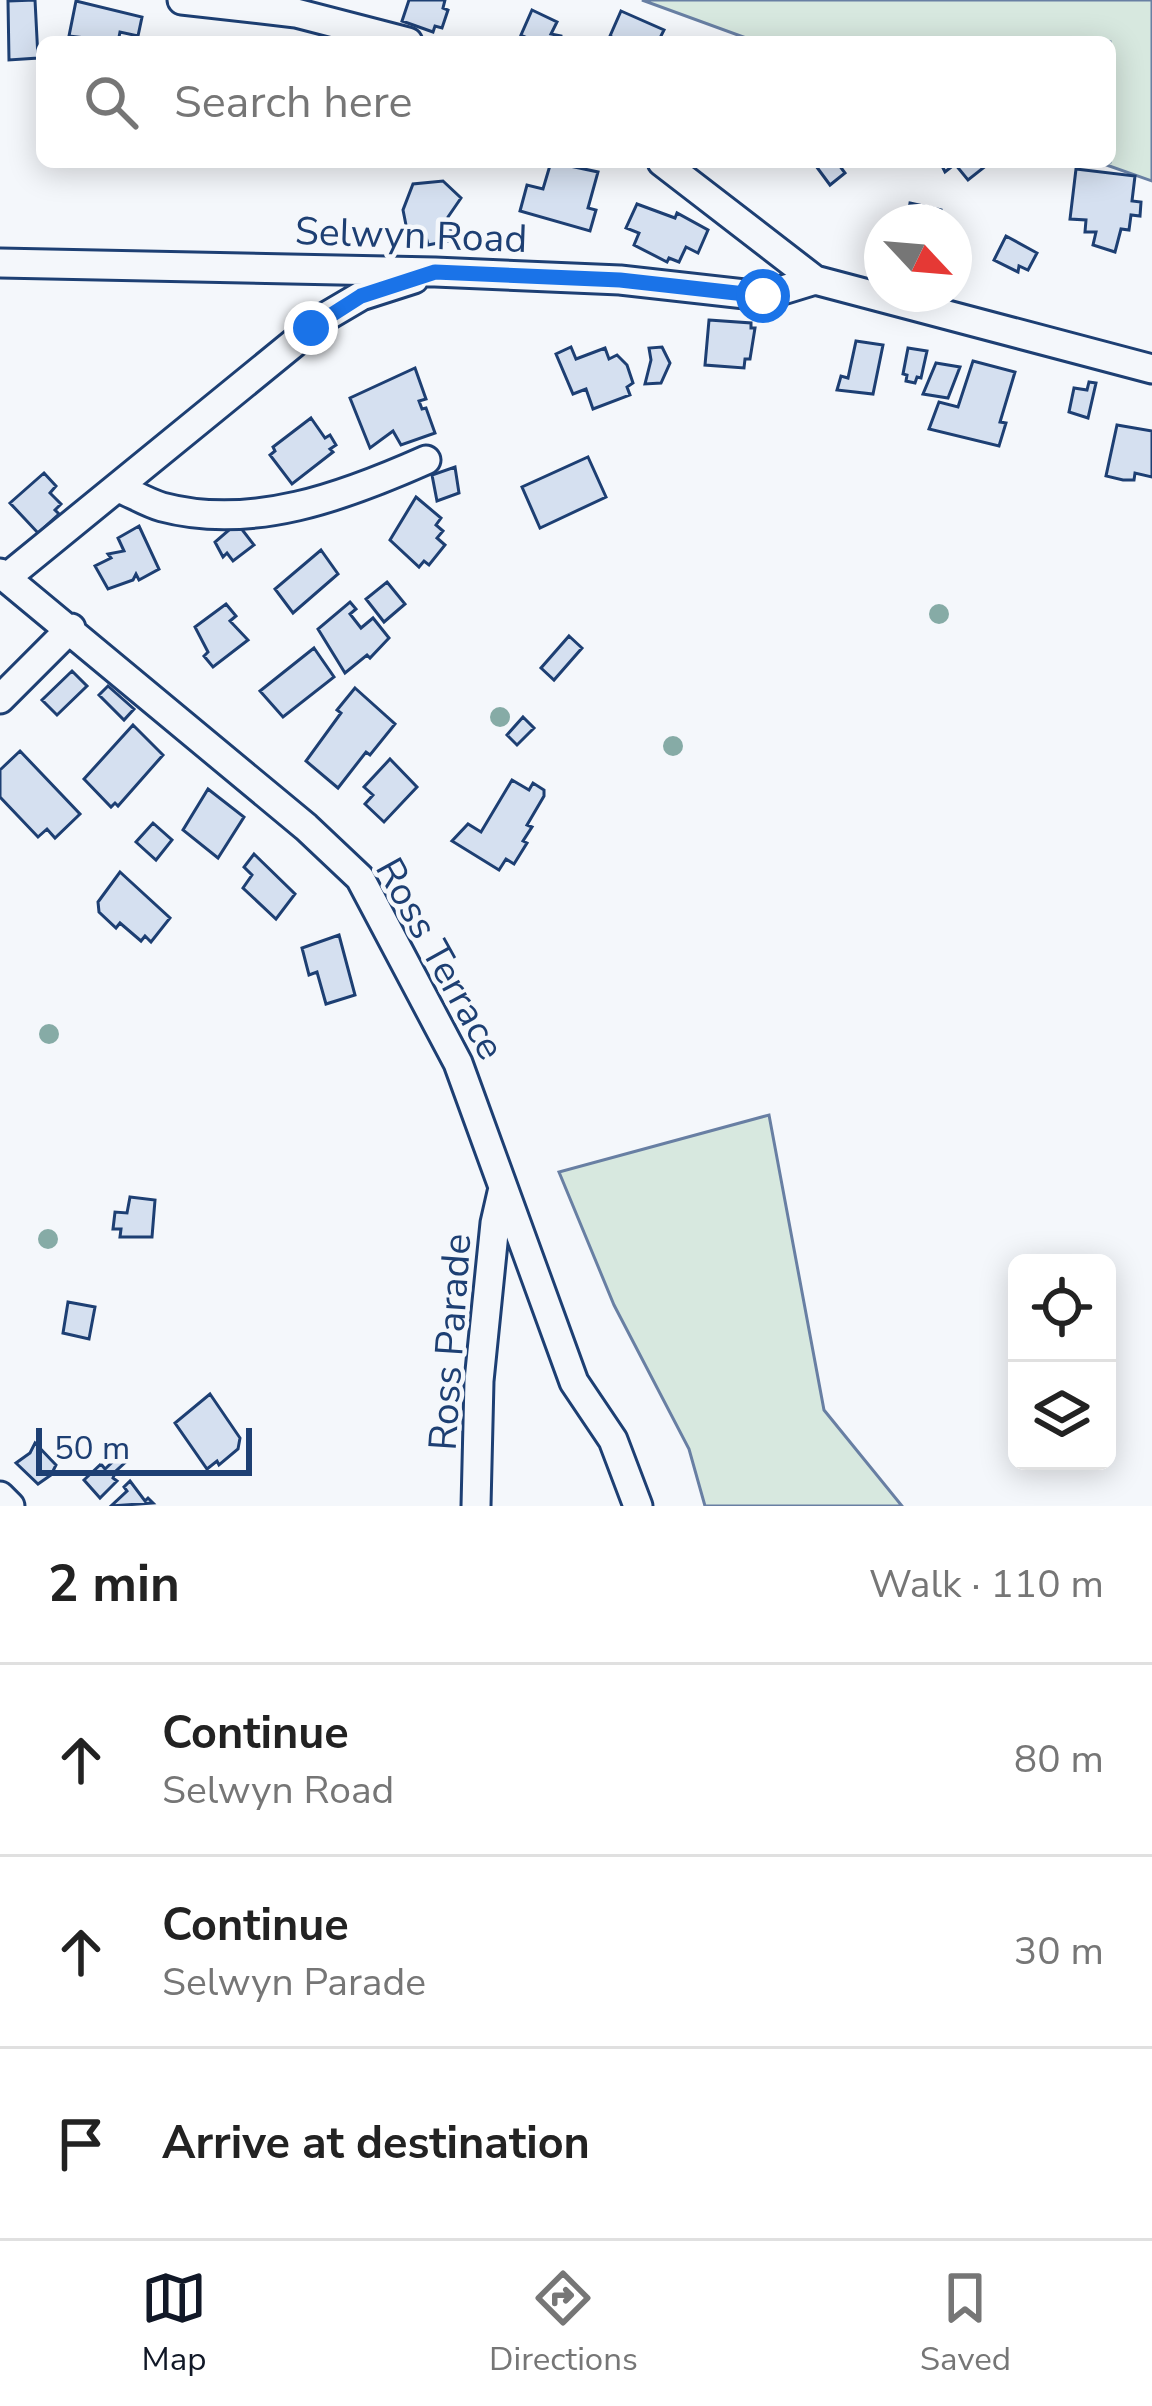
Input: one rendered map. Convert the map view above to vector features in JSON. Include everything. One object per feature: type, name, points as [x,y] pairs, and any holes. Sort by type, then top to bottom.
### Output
[{"type":"street","points":[[182,0],[291,7],[389,36]]},
{"type":"street","points":[[670,168],[815,280],[1152,370]]},
{"type":"street","name":"Selwyn Road","points":[[0,263],[620,280],[763,296],[815,280]]},
{"type":"street","points":[[3,576],[119,488],[327,316],[361,296],[435,272]]},
{"type":"street","points":[[119,488],[162,507],[236,515],[312,503],[366,487],[426,460]]},
{"type":"street","name":"Ross Terrace","points":[[3,576],[71,628],[360,878],[458,1063],[574,1382],[613,1440],[638,1506]]},
{"type":"street","points":[[0,700],[71,628]]},
{"type":"street","name":"Ross Parade","points":[[476,1506],[479,1381],[495,1223],[504,1184]]},
{"type":"street","points":[[0,1496],[10,1506]]},
{"type":"shaded area","points":[[642,0],[1152,0],[1152,181],[1115,168],[1116,36],[741,36]]},
{"type":"shaded area","points":[[769,1115],[824,1410],[902,1506],[705,1506],[689,1449],[614,1305],[559,1172]]},
{"type":"building","points":[[35,0],[36,58],[9,60],[8,1]]},
{"type":"building","points":[[409,0],[445,0],[443,8],[448,10],[442,28],[435,26],[433,32],[402,21]]},
{"type":"building","points":[[76,1],[142,17],[138,36],[120,32],[119,36],[69,36]]},
{"type":"building","points":[[532,10],[557,22],[551,34],[561,36],[523,36]]},
{"type":"building","points":[[621,11],[664,30],[661,36],[610,36]]},
{"type":"building","points":[[549,168],[598,172],[588,208],[596,210],[590,231],[520,211],[527,185],[543,189]]},
{"type":"building","points":[[817,168],[841,168],[845,173],[830,185]]},
{"type":"building","points":[[958,168],[983,168],[968,180]]},
{"type":"building","points":[[1076,169],[1135,176],[1132,201],[1141,202],[1140,216],[1131,215],[1129,230],[1121,229],[1115,252],[1093,245],[1096,232],[1085,232],[1086,220],[1070,219]]},
{"type":"building","points":[[443,181],[461,198],[448,217],[453,240],[428,245],[425,232],[408,235],[403,210],[413,184]]},
{"type":"building","points":[[637,204],[675,218],[677,213],[708,230],[698,253],[686,247],[679,262],[669,258],[667,262],[634,245],[639,233],[626,228]]},
{"type":"building","points":[[1006,236],[1037,253],[1028,270],[1019,266],[1018,272],[994,260]]},
{"type":"building","points":[[709,320],[751,323],[755,328],[744,368],[705,365]]},
{"type":"building","points":[[856,341],[883,345],[873,394],[837,390],[841,376],[848,378]]},
{"type":"building","points":[[571,347],[576,359],[605,348],[609,359],[617,355],[627,365],[633,383],[627,387],[630,395],[593,409],[586,389],[573,394],[556,354]]},
{"type":"building","points":[[662,347],[670,363],[661,383],[645,384],[649,348]]},
{"type":"building","points":[[908,348],[927,351],[921,378],[915,383],[906,381],[903,374]]},
{"type":"building","points":[[973,361],[1015,372],[1000,422],[1006,423],[999,446],[929,429],[939,402],[958,407]]},
{"type":"building","points":[[936,363],[960,367],[948,398],[923,394]]},
{"type":"building","points":[[415,368],[426,399],[419,401],[435,433],[401,445],[393,431],[370,448],[350,398]]},
{"type":"building","points":[[1089,382],[1096,383],[1088,418],[1069,412],[1074,388],[1087,390]]},
{"type":"building","points":[[311,418],[336,445],[292,484],[270,455],[273,447]]},
{"type":"building","points":[[1117,425],[1152,431],[1152,477],[1135,473],[1134,480],[1123,480],[1106,476]]},
{"type":"building","points":[[588,457],[606,497],[540,528],[522,487]]},
{"type":"building","points":[[455,467],[459,493],[437,501],[432,475]]},
{"type":"building","points":[[44,473],[56,486],[50,493],[61,504],[55,510],[59,514],[38,533],[10,503]]},
{"type":"building","points":[[416,497],[441,518],[436,525],[443,531],[437,538],[445,545],[429,565],[424,561],[419,567],[390,540]]},
{"type":"building","points":[[237,523],[254,545],[233,561],[227,553],[223,557],[215,542]]},
{"type":"building","points":[[139,526],[159,569],[139,580],[136,574],[133,580],[108,589],[95,566],[111,558],[108,554],[124,551],[118,538]]},
{"type":"building","points":[[321,550],[338,574],[293,613],[275,589]]},
{"type":"building","points":[[387,582],[405,604],[384,622],[366,599]]},
{"type":"building","points":[[350,602],[356,609],[350,614],[361,628],[373,618],[389,638],[370,658],[367,655],[345,673],[318,629]]},
{"type":"building","points":[[226,604],[236,616],[230,621],[248,640],[213,667],[204,656],[208,652],[195,627]]},
{"type":"building","points":[[569,636],[582,648],[554,680],[541,668]]},
{"type":"building","points":[[314,648],[334,677],[283,717],[260,691]]},
{"type":"building","points":[[72,671],[87,686],[57,715],[42,700]]},
{"type":"building","points":[[108,686],[134,709],[124,720],[99,695]]},
{"type":"building","points":[[355,688],[395,724],[338,788],[306,761]]},
{"type":"building","points":[[523,717],[534,728],[517,745],[507,735]]},
{"type":"building","points":[[133,725],[163,755],[118,806],[111,807],[84,779]]},
{"type":"building","points":[[20,751],[80,814],[55,838],[47,829],[38,837],[0,797],[0,770]]},
{"type":"building","points":[[390,759],[417,787],[384,822],[365,804],[373,795],[364,787]]},
{"type":"building","points":[[512,780],[529,790],[533,783],[544,790],[544,796],[527,825],[532,827],[523,841],[527,843],[514,864],[506,859],[499,870],[452,841],[468,824],[481,832]]},
{"type":"building","points":[[208,789],[244,817],[218,858],[183,830]]},
{"type":"building","points":[[153,823],[172,840],[156,860],[136,842]]},
{"type":"building","points":[[254,854],[295,894],[276,919],[243,888],[252,875],[244,867]]},
{"type":"building","points":[[120,872],[170,918],[151,942],[145,936],[141,941],[120,923],[116,928],[99,912],[98,902]]},
{"type":"building","points":[[339,935],[355,995],[326,1004],[317,972],[309,975],[302,948]]},
{"type":"building","points":[[130,1197],[155,1200],[152,1237],[120,1237],[121,1229],[113,1229],[115,1212],[127,1213]]},
{"type":"building","points":[[68,1302],[95,1307],[89,1339],[63,1333]]},
{"type":"building","points":[[210,1394],[240,1438],[238,1449],[207,1469],[175,1423]]},
{"type":"building","points":[[35,1443],[56,1465],[38,1484],[16,1463]]},
{"type":"building","points":[[123,1452],[129,1459],[100,1498],[84,1480]]},
{"type":"building","points":[[130,1481],[145,1501],[148,1498],[153,1503],[111,1506],[127,1491],[124,1487]]},
{"type":"route","points":[[311,328],[361,296],[435,272],[620,280],[763,296]]}]
